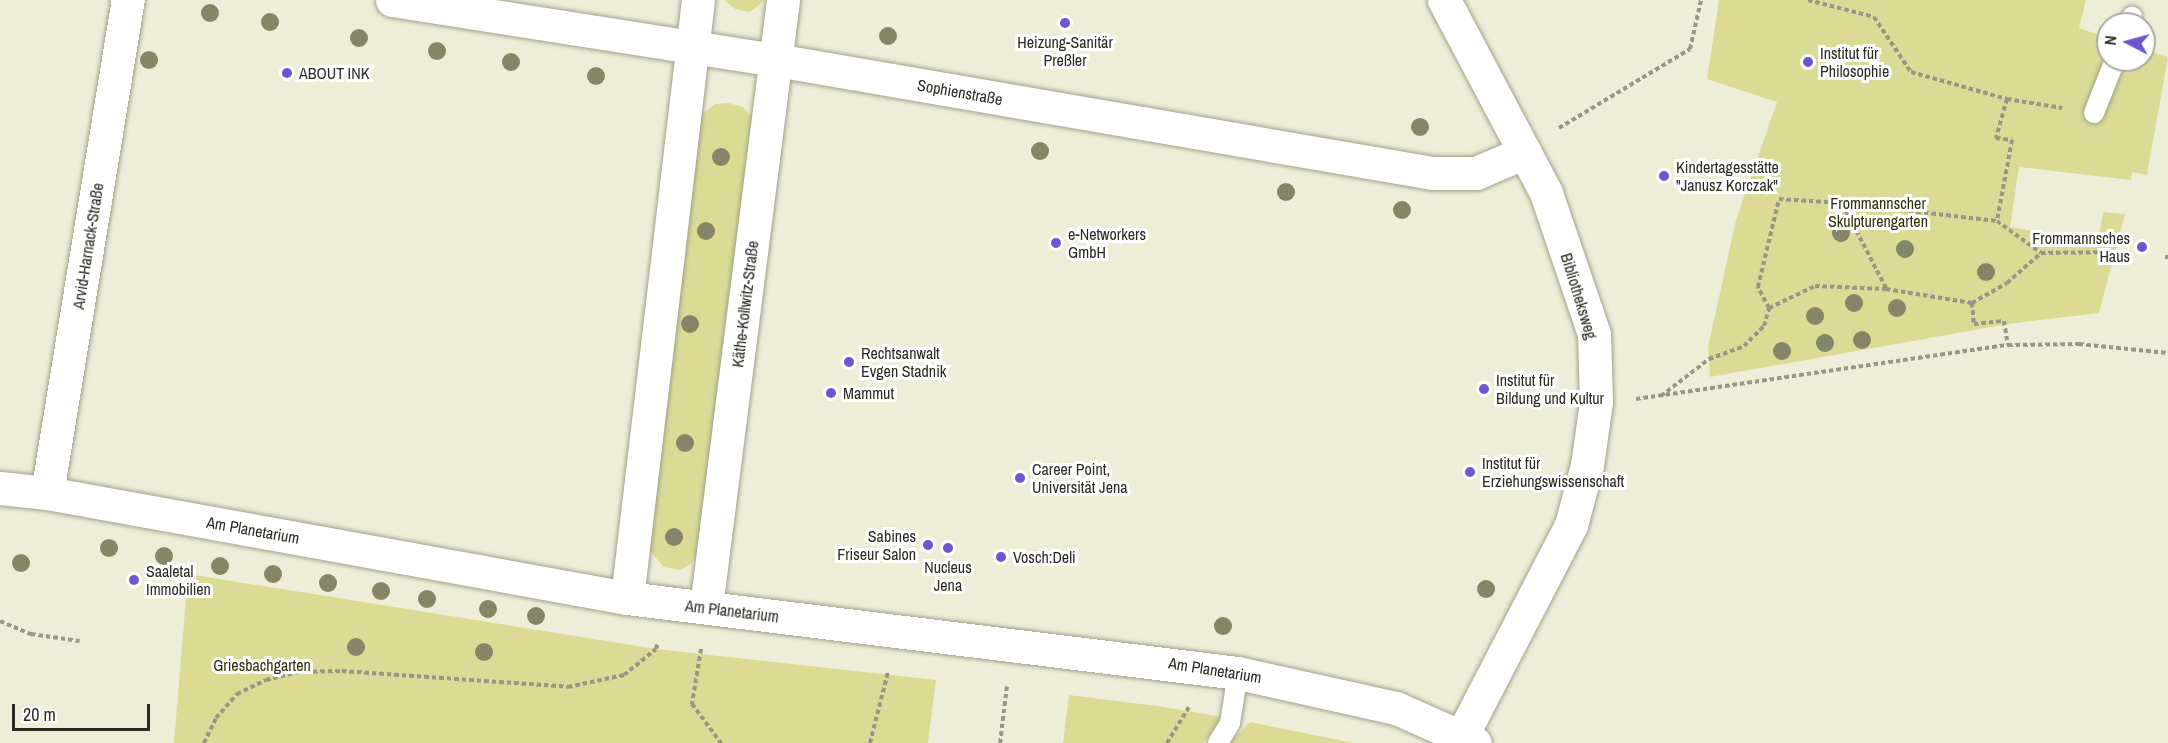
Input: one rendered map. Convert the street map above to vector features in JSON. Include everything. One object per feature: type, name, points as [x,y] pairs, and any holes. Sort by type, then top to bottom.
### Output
[{"type":"street","name":"Arvid-Harnack-Straße","points":[[47,493],[128,0]]},
{"type":"street","name":"Sophienstraße","points":[[392,0],[693,46],[1432,173],[1476,172],[1525,152]]},
{"type":"street","points":[[627,598],[698,0]]},
{"type":"street","name":"Käthe-Kollwitz-Straße","points":[[706,607],[783,0]]},
{"type":"street","name":"Bibliotheksweg","points":[[1444,0],[1546,193],[1594,334],[1596,402],[1587,465],[1571,525],[1469,739]]},
{"type":"street","name":"Am Planetarium","points":[[0,488],[47,493],[627,598],[1238,673],[1396,708],[1469,739]]},
{"type":"lane","points":[[2094,113],[2110,72]]},
{"type":"lane","points":[[1218,743],[1230,723],[1238,673]]},
{"type":"path","points":[[1554,131],[1690,49],[1701,0]]},
{"type":"path","points":[[1808,0],[1874,17],[1911,72],[2007,99],[2094,113]]},
{"type":"path","points":[[1997,220],[2012,140],[1996,138],[2007,99]]},
{"type":"path","points":[[1659,397],[1709,359],[1744,346],[1764,326],[1769,308],[1758,287],[1779,199],[1842,203],[1997,220],[2041,253],[2115,252]]},
{"type":"path","points":[[1842,203],[1887,289]]},
{"type":"path","points":[[1769,308],[1815,286],[1887,289],[1972,303],[2007,283],[2041,253]]},
{"type":"path","points":[[1972,303],[1974,324],[2004,321],[2008,345]]},
{"type":"path","points":[[1628,400],[1948,351],[2008,345],[2079,344],[2168,352]]},
{"type":"path","points":[[204,743],[216,718],[237,694],[266,680],[298,672],[342,671],[568,687],[624,675],[657,649],[663,602]]},
{"type":"path","points":[[706,607],[692,704],[721,743]]},
{"type":"path","points":[[0,621],[31,634],[80,641]]},
{"type":"path","points":[[870,743],[899,631]]},
{"type":"path","points":[[1000,743],[1008,680]]},
{"type":"path","points":[[1167,743],[1193,701]]},
{"type":"green space","points":[[724,0],[765,0],[750,12],[735,9]]},
{"type":"green space","name":"Frommannscher Skulpturengarten","points":[[1719,0],[2086,0],[2079,28],[2096,34],[2096,72],[2156,72],[2156,54],[2168,57],[2147,175],[2132,172],[2131,180],[2019,167],[2010,227],[2098,242],[2103,212],[2125,214],[2099,313],[2008,324],[1710,377],[1708,347],[1736,220],[1777,102],[1707,79]]},
{"type":"green space","points":[[729,103],[743,107],[752,118],[699,552],[691,564],[680,570],[664,567],[647,548],[694,134],[701,115],[715,104]]},
{"type":"green space","name":"Griesbachgarten","points":[[188,574],[656,649],[936,680],[928,743],[174,743]]},
{"type":"green space","points":[[1069,695],[1223,717],[1203,743],[1063,743]]},
{"type":"green space","points":[[1250,722],[1353,743],[1230,743]]},
{"type":"place","name":"Heizung-Sanitär Preßler","points":[[1065,23]]},
{"type":"place","name":"Institut für Philosophie","points":[[1808,62]]},
{"type":"place","name":"ABOUT INK","points":[[287,73]]},
{"type":"place","name":"Kindertagesstätte \"Janusz Korczak\"","points":[[1664,176]]},
{"type":"place","name":"e-Networkers GmbH","points":[[1056,243]]},
{"type":"place","name":"Frommannsches Haus","points":[[2142,247]]},
{"type":"place","name":"Rechtsanwalt Evgen Stadnik","points":[[849,362]]},
{"type":"place","name":"Institut für Bildung und Kultur","points":[[1484,389]]},
{"type":"place","name":"Mammut","points":[[831,393]]},
{"type":"place","name":"Institut für Erziehungswissenschaft","points":[[1470,472]]},
{"type":"place","name":"Career Point, Universität Jena","points":[[1020,478]]},
{"type":"place","name":"Sabines Friseur Salon","points":[[928,545]]},
{"type":"place","name":"Nucleus Jena","points":[[948,548]]},
{"type":"place","name":"Vosch:Deli","points":[[1001,557]]},
{"type":"place","name":"Saaletal Immobilien","points":[[134,580]]}]
